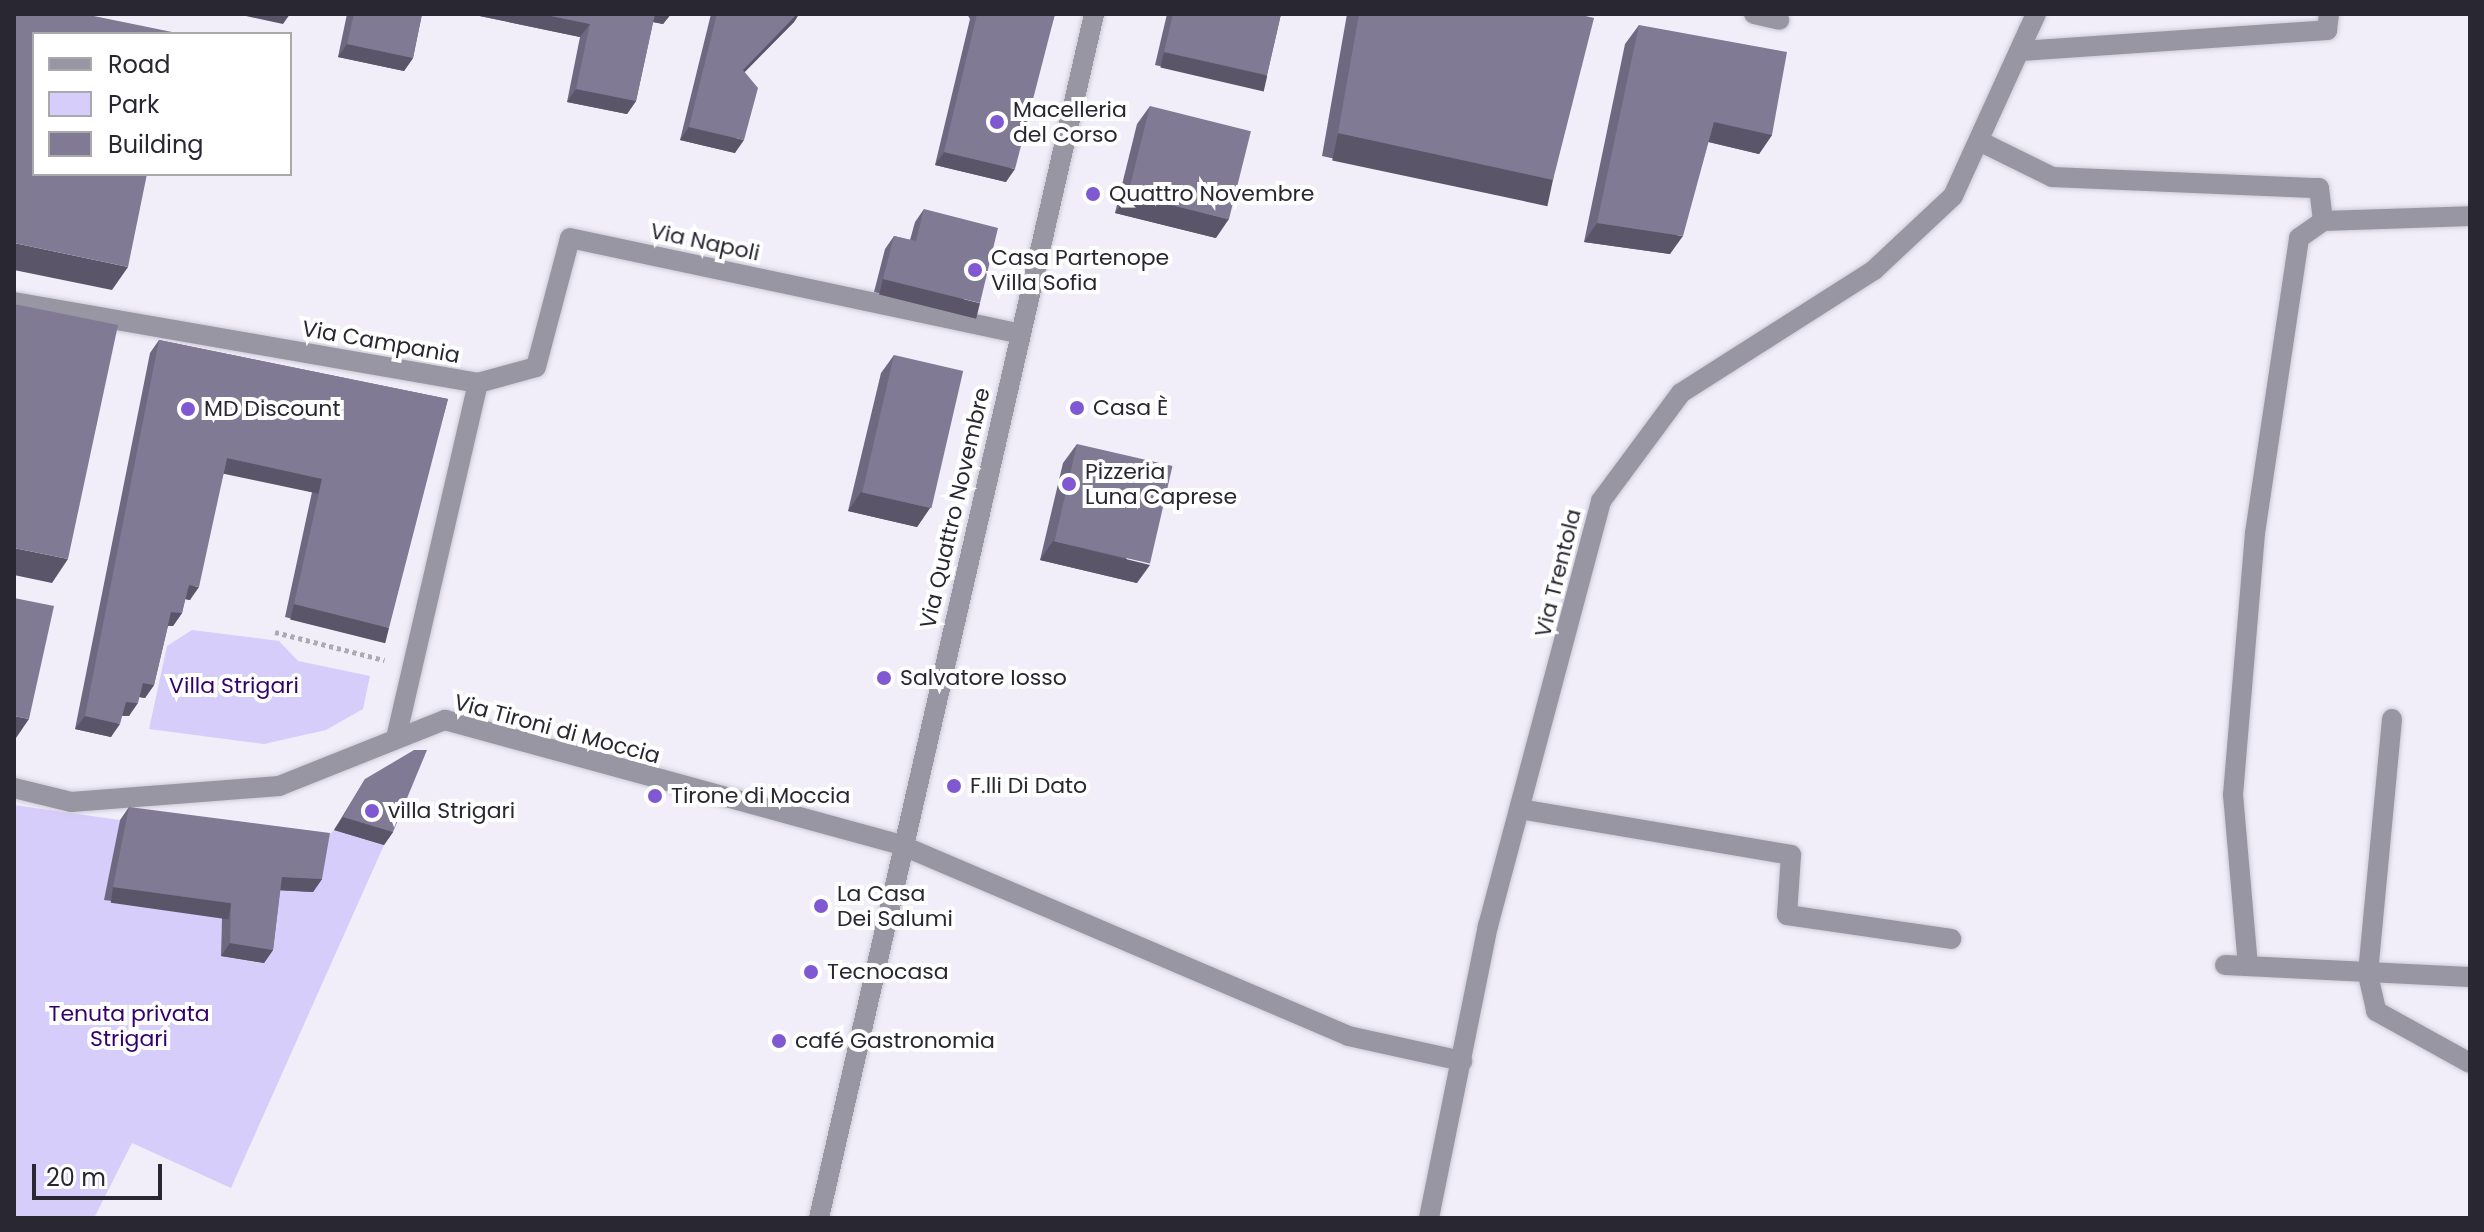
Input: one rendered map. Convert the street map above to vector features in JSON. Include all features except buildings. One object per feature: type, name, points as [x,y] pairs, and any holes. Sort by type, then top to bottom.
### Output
[{"type":"street","name":"Via Quattro Novembre","points":[[817,1212],[1094,14]]},
{"type":"street","points":[[1754,14],[1779,20]]},
{"type":"street","name":"Via Trentola","points":[[1429,1218],[1488,926],[1601,501],[1681,393],[1874,270],[1953,196],[1981,142],[2036,14]]},
{"type":"street","points":[[2021,51],[2327,30],[2329,14]]},
{"type":"street","points":[[1981,142],[2052,177],[2171,186],[2319,188],[2323,221]]},
{"type":"street","points":[[2248,966],[2233,795],[2255,533],[2299,238],[2323,221],[2470,216]]},
{"type":"street","name":"Via Napoli","points":[[478,383],[536,367],[570,238],[1020,334]]},
{"type":"street","name":"Via Campania","points":[[14,302],[478,383],[397,735]]},
{"type":"street","points":[[2392,719],[2368,975],[2376,1011],[2470,1063]]},
{"type":"street","name":"Via Tironi di Moccia","points":[[14,788],[71,802],[279,786],[397,735],[445,720],[901,845],[1348,1036],[1462,1061]]},
{"type":"street","points":[[1520,809],[1791,855],[1787,915],[1951,939]]},
{"type":"street","points":[[2225,965],[2368,975],[2470,977]]},
{"type":"path","points":[[275,632],[412,668]]},
{"type":"green space","name":"Villa Strigari","points":[[192,630],[279,641],[298,661],[370,676],[363,709],[326,730],[264,744],[149,729],[167,646]]},
{"type":"green space","name":"Tenuta privata Strigari","points":[[14,805],[120,820],[105,900],[222,916],[221,956],[263,963],[273,890],[334,830],[384,845],[231,1188],[132,1143],[94,1218],[14,1218]]},
{"type":"place","name":"Macelleria del Corso","points":[[997,122]]},
{"type":"place","name":"Quattro Novembre","points":[[1093,194]]},
{"type":"place","name":"Casa Partenope Villa Sofia","points":[[975,270]]},
{"type":"place","name":"Casa È","points":[[1077,408]]},
{"type":"place","name":"MD Discount","points":[[188,409]]},
{"type":"place","name":"Pizzeria Luna Caprese","points":[[1069,484]]},
{"type":"place","name":"Salvatore Iosso","points":[[884,678]]},
{"type":"place","name":"F.lli Di Dato","points":[[954,786]]},
{"type":"place","name":"Tirone di Moccia","points":[[655,796]]},
{"type":"place","name":"villa Strigari","points":[[372,811]]},
{"type":"place","name":"La Casa Dei Salumi","points":[[821,906]]},
{"type":"place","name":"Tecnocasa","points":[[811,972]]},
{"type":"place","name":"café Gastronomia","points":[[779,1041]]}]
